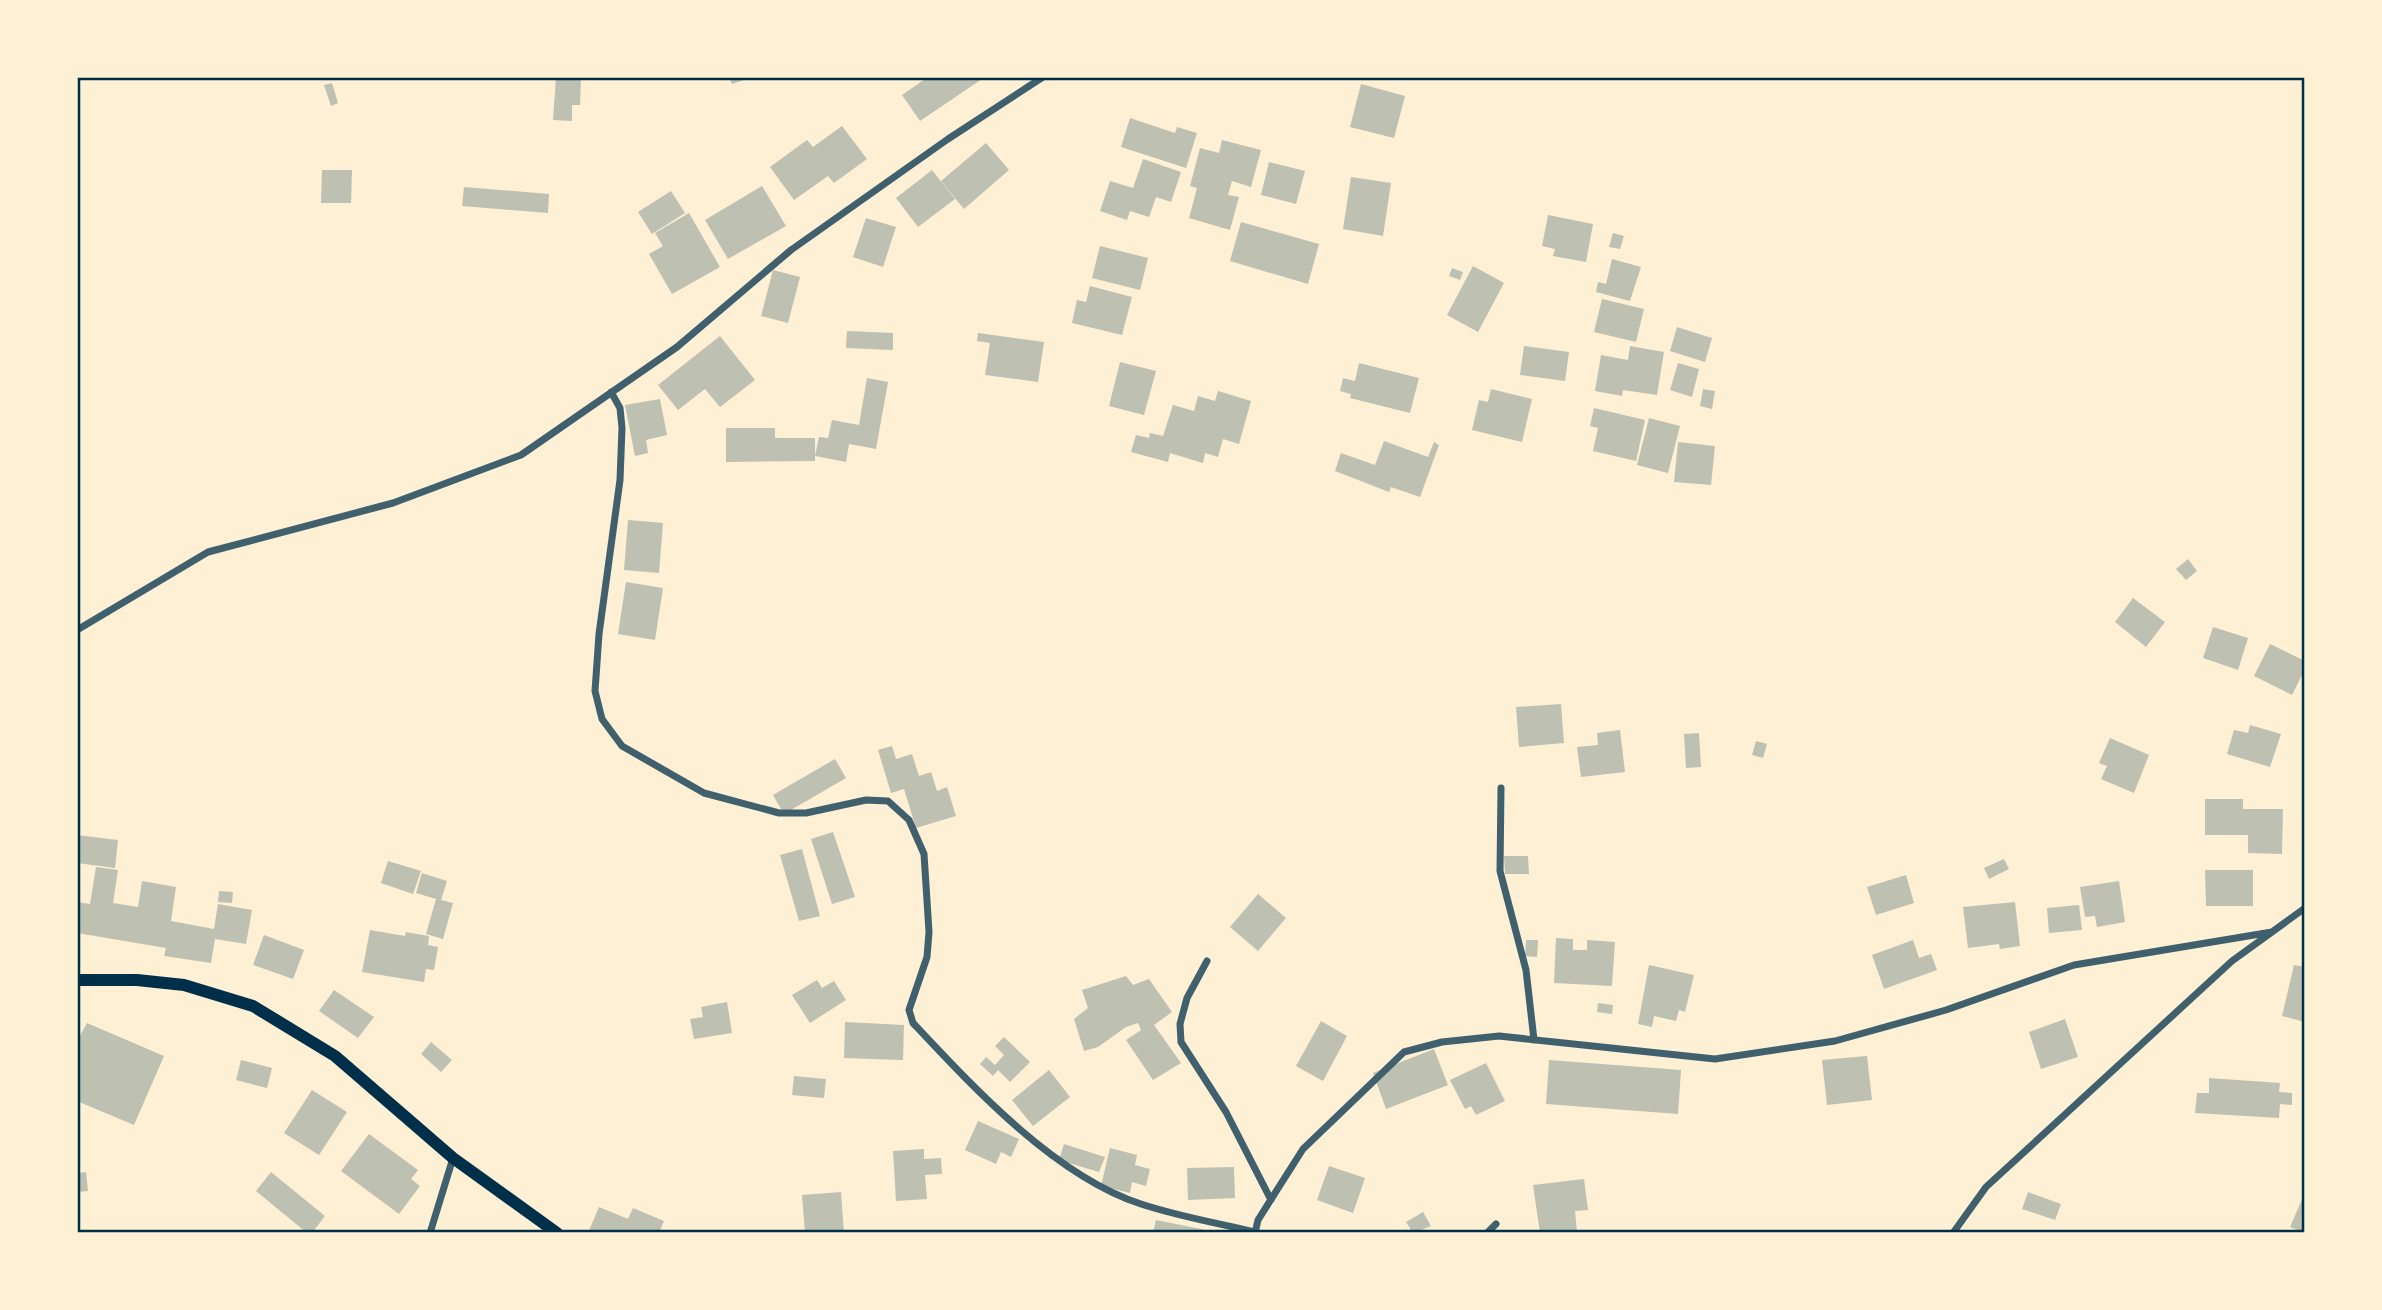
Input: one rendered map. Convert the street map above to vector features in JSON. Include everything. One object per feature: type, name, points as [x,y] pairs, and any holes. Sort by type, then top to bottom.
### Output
[{"type":"main road","points":[[77,981],[137,980],[184,985],[253,1006],[335,1056],[453,1158],[557,1233]]},
{"type":"street","points":[[77,630],[208,552],[393,503],[521,454],[677,346],[791,250],[948,139],[1043,77]]},
{"type":"street","points":[[611,392],[620,408],[622,441],[620,480],[599,634],[595,691],[602,719],[622,747],[704,793],[779,813],[806,813],[866,800],[888,801],[909,820],[924,854],[928,957],[909,1010],[913,1023],[992,1108],[1088,1180],[1140,1204],[1255,1232],[1271,1200],[1303,1149],[1404,1052],[1442,1042],[1499,1036],[1715,1059],[1835,1041],[1946,1010],[2074,965],[2272,932]]},
{"type":"street","points":[[1501,788],[1500,872],[1526,970],[1534,1040]]},
{"type":"street","points":[[1953,1233],[1986,1187],[2232,961],[2305,908]]},
{"type":"street","points":[[1207,961],[1187,998],[1180,1024],[1181,1042],[1226,1112],[1271,1200]]},
{"type":"street","points":[[430,1233],[453,1158]]},
{"type":"street","points":[[1487,1233],[1496,1224]]},
{"type":"building","points":[[556,77],[581,78],[580,105],[572,105],[572,121],[553,120]]},
{"type":"building","points":[[729,77],[752,77],[732,84]]},
{"type":"building","points":[[928,77],[985,77],[920,121],[902,95]]},
{"type":"building","points":[[332,83],[338,103],[331,106],[324,85]]},
{"type":"building","points":[[1361,84],[1405,96],[1394,138],[1350,127]]},
{"type":"building","points":[[1130,118],[1175,133],[1177,127],[1197,133],[1186,168],[1121,147]]},
{"type":"building","points":[[842,126],[867,159],[834,183],[828,176],[794,200],[770,167],[807,140],[813,147]]},
{"type":"building","points":[[1222,140],[1261,150],[1251,187],[1232,181],[1228,195],[1239,197],[1230,230],[1189,218],[1197,188],[1190,186],[1200,148],[1219,153]]},
{"type":"building","points":[[986,143],[1009,170],[964,209],[941,181]]},
{"type":"building","points":[[1143,159],[1181,172],[1171,202],[1156,197],[1149,217],[1130,211],[1127,220],[1100,211],[1110,181],[1133,188]]},
{"type":"building","points":[[1269,162],[1305,171],[1296,204],[1261,195]]},
{"type":"building","points":[[322,170],[352,170],[351,203],[321,203]]},
{"type":"building","points":[[932,170],[955,199],[918,227],[896,198]]},
{"type":"building","points":[[1351,177],[1391,183],[1383,236],[1343,229]]},
{"type":"building","points":[[762,186],[786,226],[728,259],[705,220]]},
{"type":"building","points":[[464,187],[549,194],[548,213],[462,206]]},
{"type":"building","points":[[671,191],[685,213],[652,234],[638,212]]},
{"type":"building","points":[[689,213],[720,267],[672,294],[649,254],[663,246],[655,233]]},
{"type":"building","points":[[1548,215],[1593,224],[1586,262],[1553,256],[1555,249],[1542,246]]},
{"type":"building","points":[[866,218],[896,227],[883,267],[853,257]]},
{"type":"building","points":[[1241,222],[1319,244],[1308,284],[1230,261]]},
{"type":"building","points":[[1613,233],[1624,236],[1620,249],[1609,247]]},
{"type":"building","points":[[1100,246],[1148,258],[1140,290],[1092,278]]},
{"type":"building","points":[[1612,259],[1641,267],[1630,301],[1596,292],[1598,282],[1606,284]]},
{"type":"building","points":[[1473,266],[1504,283],[1478,332],[1447,315]]},
{"type":"building","points":[[1452,268],[1463,272],[1460,280],[1449,276]]},
{"type":"building","points":[[773,270],[800,277],[788,323],[761,316]]},
{"type":"building","points":[[1090,286],[1132,297],[1122,335],[1072,323],[1077,300],[1086,302]]},
{"type":"building","points":[[1602,299],[1644,309],[1636,342],[1594,332]]},
{"type":"building","points":[[1677,327],[1712,338],[1705,362],[1670,351]]},
{"type":"building","points":[[847,331],[893,333],[893,350],[846,348]]},
{"type":"building","points":[[978,333],[1044,342],[1038,382],[985,375],[990,343],[977,341]]},
{"type":"building","points":[[720,336],[755,380],[720,407],[705,389],[678,410],[658,385]]},
{"type":"building","points":[[1524,346],[1569,352],[1565,381],[1520,375]]},
{"type":"building","points":[[1630,346],[1664,352],[1657,395],[1623,390],[1622,396],[1595,391],[1601,355],[1628,360]]},
{"type":"building","points":[[1120,362],[1156,371],[1144,415],[1109,406]]},
{"type":"building","points":[[1359,363],[1419,378],[1410,413],[1350,398],[1351,394],[1340,391],[1343,378],[1355,381]]},
{"type":"building","points":[[1678,363],[1699,369],[1692,397],[1670,390]]},
{"type":"building","points":[[867,378],[888,382],[876,449],[849,444],[846,462],[815,456],[819,437],[828,438],[832,420],[859,425]]},
{"type":"building","points":[[1491,389],[1532,399],[1522,442],[1472,430],[1479,400],[1488,402]]},
{"type":"building","points":[[1703,389],[1715,391],[1712,409],[1700,406]]},
{"type":"building","points":[[1218,391],[1251,401],[1239,444],[1223,439],[1218,457],[1205,453],[1203,463],[1170,453],[1168,462],[1131,452],[1136,435],[1149,438],[1150,433],[1163,436],[1173,405],[1194,411],[1198,396],[1215,401]]},
{"type":"building","points":[[660,399],[667,435],[646,440],[648,453],[635,456],[625,405]]},
{"type":"building","points":[[1594,408],[1645,420],[1636,461],[1593,451],[1598,428],[1590,426]]},
{"type":"building","points":[[1649,418],[1680,426],[1668,473],[1637,465]]},
{"type":"building","points":[[726,428],[775,428],[775,438],[815,438],[815,461],[726,462]]},
{"type":"building","points":[[1384,441],[1428,457],[1434,442],[1439,445],[1420,497],[1391,487],[1389,492],[1335,471],[1341,453],[1375,465]]},
{"type":"building","points":[[1678,442],[1715,446],[1711,485],[1674,482]]},
{"type":"building","points":[[628,520],[663,523],[659,573],[624,570]]},
{"type":"building","points":[[2188,559],[2197,571],[2186,580],[2176,569]]},
{"type":"building","points":[[626,582],[663,588],[655,640],[618,634]]},
{"type":"building","points":[[2133,598],[2165,622],[2146,647],[2115,622]]},
{"type":"building","points":[[2213,627],[2248,638],[2238,670],[2203,658]]},
{"type":"building","points":[[2270,644],[2305,661],[2305,669],[2292,695],[2254,676]]},
{"type":"building","points":[[1561,704],[1564,743],[1519,747],[1516,707]]},
{"type":"building","points":[[2250,725],[2281,734],[2270,767],[2227,754],[2234,730],[2248,733]]},
{"type":"building","points":[[1620,730],[1625,772],[1581,777],[1577,747],[1598,745],[1597,733]]},
{"type":"building","points":[[1699,733],[1701,767],[1686,768],[1684,734]]},
{"type":"building","points":[[2110,738],[2149,755],[2134,793],[2101,779],[2107,766],[2099,763]]},
{"type":"building","points":[[1756,741],[1767,744],[1763,758],[1752,755]]},
{"type":"building","points":[[892,746],[896,759],[912,754],[919,776],[931,772],[937,791],[947,787],[956,816],[916,828],[904,789],[891,793],[878,750]]},
{"type":"building","points":[[835,759],[846,778],[784,814],[773,795]]},
{"type":"building","points":[[2205,799],[2243,799],[2243,809],[2283,809],[2282,854],[2248,853],[2248,835],[2205,835]]},
{"type":"building","points":[[833,832],[855,897],[832,904],[811,839]]},
{"type":"building","points":[[77,835],[118,840],[115,868],[77,863]]},
{"type":"building","points":[[802,849],[820,916],[799,921],[780,855]]},
{"type":"building","points":[[1504,856],[1528,856],[1529,874],[1505,874]]},
{"type":"building","points":[[2004,859],[2009,869],[1989,879],[1984,868]]},
{"type":"building","points":[[388,861],[421,871],[413,894],[381,883]]},
{"type":"building","points":[[96,867],[118,870],[113,903],[138,907],[142,881],[176,887],[171,921],[214,929],[218,904],[252,910],[246,944],[215,939],[211,963],[164,956],[166,948],[77,933],[77,902],[90,904]]},
{"type":"building","points":[[2205,870],[2253,870],[2253,906],[2206,906]]},
{"type":"building","points":[[422,873],[447,881],[441,900],[453,903],[443,939],[426,934],[436,899],[416,893]]},
{"type":"building","points":[[1906,875],[1914,903],[1876,915],[1867,887]]},
{"type":"building","points":[[2119,881],[2125,922],[2097,927],[2095,916],[2085,917],[2080,887]]},
{"type":"building","points":[[219,891],[233,892],[232,903],[218,902]]},
{"type":"building","points":[[1258,894],[1286,918],[1258,951],[1230,927]]},
{"type":"building","points":[[2015,902],[2020,946],[2000,949],[1999,944],[1968,948],[1963,907]]},
{"type":"building","points":[[2079,905],[2082,930],[2049,933],[2047,908]]},
{"type":"building","points":[[370,930],[405,936],[406,932],[429,936],[428,945],[438,947],[434,970],[426,969],[424,982],[362,972]]},
{"type":"building","points":[[264,935],[304,950],[293,979],[253,965]]},
{"type":"building","points":[[1556,938],[1573,939],[1573,950],[1587,950],[1587,940],[1615,942],[1612,986],[1554,983]]},
{"type":"building","points":[[1526,940],[1538,940],[1537,957],[1525,956]]},
{"type":"building","points":[[1913,940],[1919,958],[1931,954],[1937,970],[1884,989],[1872,955]]},
{"type":"building","points":[[1649,965],[1694,975],[1685,1012],[1679,1010],[1676,1021],[1654,1016],[1652,1027],[1638,1024]]},
{"type":"building","points":[[2294,965],[2305,967],[2305,1022],[2282,1016]]},
{"type":"building","points":[[1126,976],[1133,985],[1149,979],[1172,1012],[1154,1025],[1181,1063],[1153,1080],[1126,1040],[1141,1030],[1138,1023],[1126,1027],[1098,1047],[1084,1051],[1074,1019],[1088,1008],[1082,990]]},
{"type":"building","points":[[817,980],[822,988],[834,981],[846,1000],[810,1023],[792,995]]},
{"type":"building","points":[[334,990],[374,1017],[358,1038],[319,1011]]},
{"type":"building","points":[[727,1002],[732,1033],[694,1039],[690,1019],[703,1017],[701,1007]]},
{"type":"building","points":[[1598,1003],[1613,1005],[1612,1014],[1597,1012]]},
{"type":"building","points":[[2065,1019],[2078,1057],[2041,1069],[2029,1032]]},
{"type":"building","points":[[1321,1021],[1347,1036],[1323,1081],[1296,1066]]},
{"type":"building","points":[[845,1022],[904,1025],[903,1060],[844,1058]]},
{"type":"building","points":[[87,1023],[164,1056],[134,1125],[77,1101],[77,1041]]},
{"type":"building","points":[[1004,1037],[1030,1062],[1010,1082],[998,1070],[993,1076],[980,1064],[986,1057],[995,1065],[1004,1055],[995,1046]]},
{"type":"building","points":[[431,1042],[452,1060],[441,1072],[421,1054]]},
{"type":"building","points":[[1434,1049],[1448,1085],[1386,1109],[1373,1073]]},
{"type":"building","points":[[1867,1056],[1872,1100],[1827,1105],[1822,1060]]},
{"type":"building","points":[[241,1060],[272,1068],[267,1088],[236,1080]]},
{"type":"building","points":[[1549,1060],[1681,1070],[1678,1114],[1546,1104]]},
{"type":"building","points":[[1486,1063],[1505,1101],[1476,1115],[1471,1106],[1465,1109],[1450,1080]]},
{"type":"building","points":[[1049,1070],[1070,1097],[1033,1126],[1012,1100]]},
{"type":"building","points":[[794,1076],[826,1079],[824,1098],[792,1095]]},
{"type":"building","points":[[2209,1078],[2280,1083],[2279,1092],[2292,1093],[2292,1105],[2280,1104],[2279,1118],[2195,1113],[2197,1093],[2209,1093]]},
{"type":"building","points":[[312,1090],[347,1112],[319,1155],[284,1133]]},
{"type":"building","points":[[978,1121],[1019,1139],[1011,1157],[1001,1152],[996,1164],[965,1150]]},
{"type":"building","points":[[369,1134],[418,1170],[411,1179],[420,1186],[399,1214],[341,1171]]},
{"type":"building","points":[[1064,1144],[1105,1157],[1099,1172],[1059,1160]]},
{"type":"building","points":[[1110,1148],[1137,1155],[1135,1165],[1150,1169],[1146,1186],[1132,1182],[1130,1193],[1101,1186]]},
{"type":"building","points":[[924,1149],[924,1159],[941,1158],[942,1174],[925,1175],[927,1199],[896,1201],[893,1151]]},
{"type":"building","points":[[1329,1166],[1365,1178],[1353,1213],[1317,1200]]},
{"type":"building","points":[[1234,1167],[1235,1198],[1188,1200],[1187,1168]]},
{"type":"building","points":[[86,1172],[88,1191],[77,1192],[77,1173]]},
{"type":"building","points":[[271,1172],[325,1216],[312,1233],[307,1233],[256,1191]]},
{"type":"building","points":[[1584,1179],[1588,1210],[1575,1211],[1577,1232],[1540,1233],[1533,1185]]},
{"type":"building","points":[[841,1192],[844,1233],[805,1233],[802,1195]]},
{"type":"building","points":[[2028,1192],[2061,1204],[2055,1220],[2022,1209]]},
{"type":"building","points":[[2303,1197],[2305,1198],[2305,1233],[2290,1227]]},
{"type":"building","points":[[599,1207],[628,1219],[633,1208],[664,1221],[659,1233],[588,1233]]},
{"type":"building","points":[[1423,1212],[1431,1226],[1413,1233],[1406,1222]]},
{"type":"building","points":[[1156,1220],[1216,1232],[1216,1233],[1153,1233]]}]
